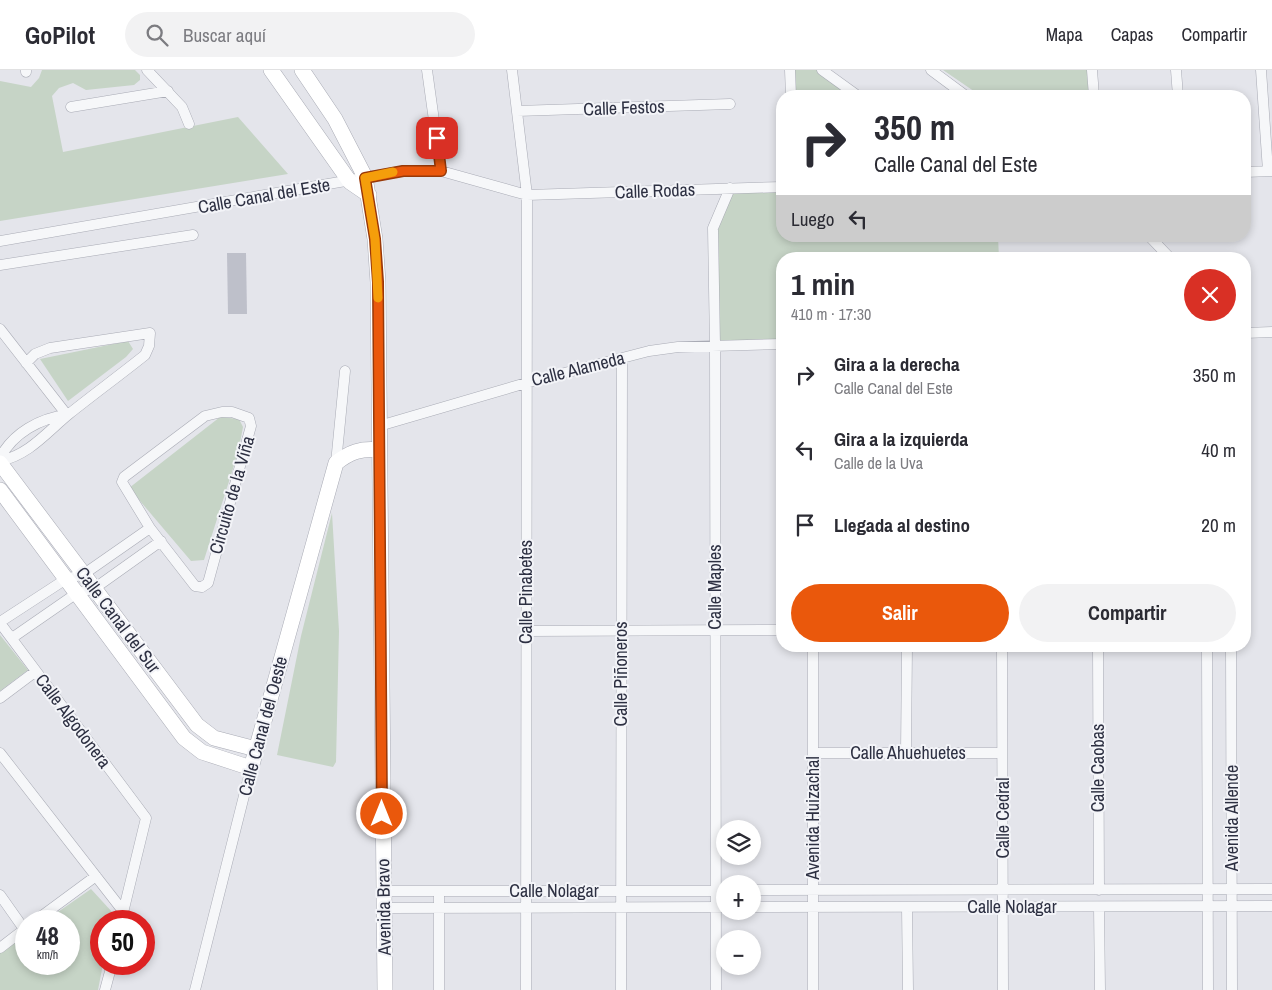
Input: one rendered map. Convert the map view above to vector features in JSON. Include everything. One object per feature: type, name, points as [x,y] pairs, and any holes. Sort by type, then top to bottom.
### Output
[{"type":"street","points":[[147,70],[182,107],[189,124]]},
{"type":"street","points":[[271,70],[350,182],[368,195]]},
{"type":"street","name":"Avenida Bravo","points":[[302,70],[335,119],[365,178],[375,239],[378,282],[385,990]]},
{"type":"street","points":[[428,70],[441,171]]},
{"type":"street","name":"Calle Pinabetes","points":[[512,70],[526,195],[526,990]]},
{"type":"street","points":[[790,70],[791,90]]},
{"type":"street","points":[[822,70],[850,90]]},
{"type":"street","points":[[931,70],[958,90]]},
{"type":"street","points":[[1092,70],[1094,90]]},
{"type":"street","points":[[1176,70],[1178,90]]},
{"type":"street","points":[[1251,172],[1270,171],[1261,70]]},
{"type":"street","points":[[71,107],[168,91]]},
{"type":"street","name":"Calle Festos","points":[[517,111],[730,104]]},
{"type":"street","name":"Calle Canal del Este","points":[[0,240],[350,182],[403,171],[441,171],[526,195]]},
{"type":"street","name":"Calle Rodas","points":[[526,195],[776,186]]},
{"type":"street","name":"Calle Maples","points":[[720,875],[715,630],[713,228],[730,188]]},
{"type":"street","name":"Calle Canal del Este","points":[[0,265],[193,235]]},
{"type":"street","points":[[1155,242],[1164,252]]},
{"type":"street","points":[[0,329],[67,415]]},
{"type":"street","points":[[1251,333],[1272,332]]},
{"type":"street","points":[[0,461],[14,458],[28,449],[67,415],[145,356],[150,346],[150,333],[50,348],[35,354],[26,363]]},
{"type":"street","name":"Calle Alameda","points":[[379,426],[526,383],[649,351],[776,344]]},
{"type":"street","name":"Calle Piñoneros","points":[[621,990],[622,358]]},
{"type":"street","name":"Calle Canal del Oeste","points":[[195,990],[256,749],[336,464],[345,371]]},
{"type":"street","name":"Circuito de la Viña","points":[[232,412],[249,418],[251,426],[208,583],[202,587],[195,586],[150,528],[123,487],[124,477],[205,416],[232,412]]},
{"type":"street","points":[[0,461],[4,452],[29,428],[54,417],[67,415]]},
{"type":"street","points":[[336,464],[345,455],[357,450],[380,450]]},
{"type":"street","name":"Calle Canal del Sur","points":[[0,461],[197,725],[214,738],[256,749]]},
{"type":"street","name":"Calle Canal del Sur","points":[[0,490],[184,738],[202,752],[251,768]]},
{"type":"street","points":[[0,622],[66,579],[84,574],[150,528]]},
{"type":"street","points":[[12,638],[77,593],[95,588],[161,541]]},
{"type":"street","name":"Calle Algodonera","points":[[0,622],[146,818],[123,910]]},
{"type":"street","points":[[526,631],[776,630]]},
{"type":"street","name":"Avenida Huizachal","points":[[813,652],[813,990]]},
{"type":"street","points":[[906,753],[907,652]]},
{"type":"street","name":"Calle Cedral","points":[[1002,652],[1003,990]]},
{"type":"street","name":"Calle Caobas","points":[[1098,652],[1098,890]]},
{"type":"street","name":"Avenida Allende","points":[[1207,652],[1208,990]]},
{"type":"street","name":"Avenida Allende","points":[[1231,652],[1232,990]]},
{"type":"street","points":[[0,698],[36,671]]},
{"type":"street","points":[[0,753],[96,876],[118,910]]},
{"type":"street","name":"Calle Ahuehuetes","points":[[813,753],[1002,754]]},
{"type":"street","points":[[51,910],[96,876]]},
{"type":"street","name":"Calle Nolagar","points":[[761,890],[1272,889]]},
{"type":"street","name":"Calle Nolagar","points":[[383,891],[716,890]]},
{"type":"street","points":[[439,891],[439,990]]},
{"type":"street","points":[[0,895],[15,915]]},
{"type":"street","name":"Calle Nolagar","points":[[761,907],[1272,906]]},
{"type":"street","name":"Calle Nolagar","points":[[383,908],[716,907]]},
{"type":"street","points":[[907,907],[908,990]]},
{"type":"street","points":[[1099,907],[1100,990]]},
{"type":"street","name":"Calle Maples","points":[[716,990],[719,920]]},
{"type":"street","points":[[0,948],[15,937]]},
{"type":"street","points":[[105,990],[109,975]]},
{"type":"green space","points":[[42,70],[135,70],[140,75],[140,80],[134,85],[86,90],[73,83],[59,88],[52,96],[63,152],[238,117],[288,174],[0,221],[0,81],[31,87],[39,78]]},
{"type":"green space","points":[[791,70],[820,70],[848,90],[792,90]]},
{"type":"green space","points":[[943,70],[1090,70],[1092,90],[972,90]]},
{"type":"green space","points":[[776,188],[776,242],[998,242],[999,252],[776,252],[776,343],[716,345],[715,229],[731,190]]},
{"type":"green space","points":[[128,341],[133,349],[126,357],[68,401],[40,359]]},
{"type":"green space","points":[[220,417],[239,419],[243,427],[238,453],[204,560],[191,561],[129,488]]},
{"type":"green space","points":[[332,513],[339,631],[336,762],[333,767],[277,755],[301,636]]},
{"type":"green space","points":[[0,635],[28,670],[0,691]]},
{"type":"green space","points":[[91,889],[110,910],[90,910],[90,975],[101,975],[98,990],[0,990],[0,953],[15,942],[15,975],[80,975],[80,910],[61,910]]},
{"type":"building","points":[[227,253],[246,253],[247,314],[228,314]]},
{"type":"slow traffic","points":[[378,298],[375,239],[365,178],[393,172]]},
{"type":"route","points":[[382,814],[378,282],[372,214],[365,178],[403,171],[441,171],[437,138]]}]
